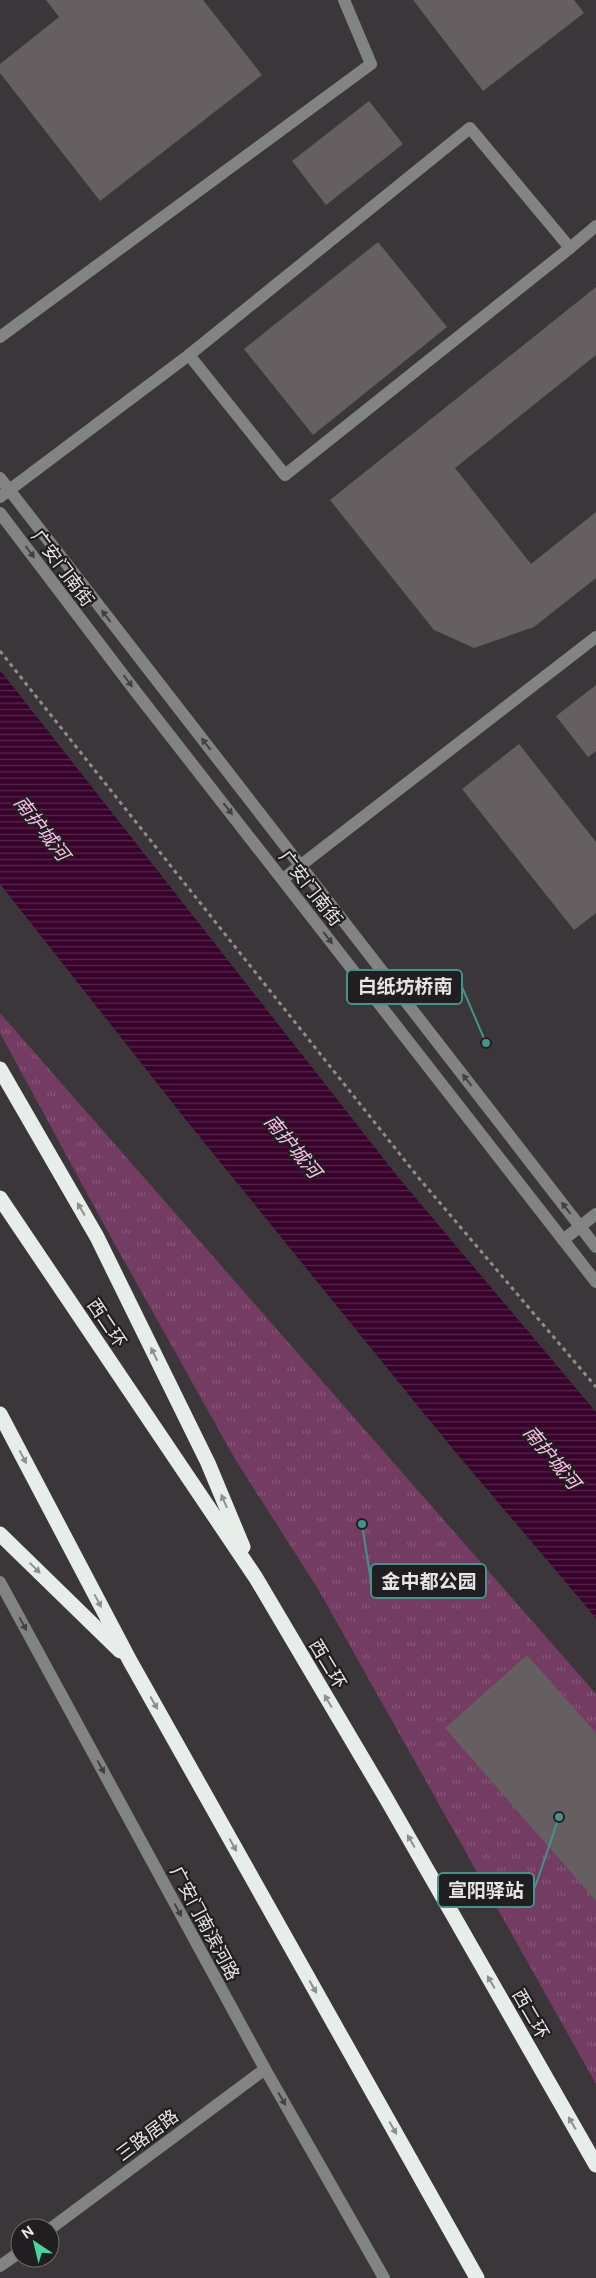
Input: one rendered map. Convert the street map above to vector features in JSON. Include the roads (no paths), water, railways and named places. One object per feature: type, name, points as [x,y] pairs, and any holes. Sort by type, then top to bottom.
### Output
[{"type":"highway","points":[[0,1069],[97,1237],[208,1463],[256,1578]]},
{"type":"highway","name":"西二环","points":[[0,1198],[256,1578],[386,1798],[596,2165]]},
{"type":"highway","points":[[0,1414],[130,1661],[477,2278]]},
{"type":"highway","points":[[0,1534],[130,1661]]},
{"type":"street","points":[[0,337],[371,64],[344,0]]},
{"type":"street","points":[[5,493],[189,355],[470,128],[570,248]]},
{"type":"street","points":[[189,355],[285,475],[596,226]]},
{"type":"street","name":"广安门南街","points":[[0,478],[5,493],[302,865],[596,1246]]},
{"type":"street","name":"广安门南街","points":[[0,513],[130,684],[596,1282]]},
{"type":"street","points":[[282,879],[596,637]]},
{"type":"street","points":[[563,1240],[596,1214]]},
{"type":"street","name":"广安门南滨河路","points":[[0,1582],[265,2069],[384,2278]]},
{"type":"street","name":"三路居路","points":[[60,2222],[265,2069]]},
{"type":"water","name":"南护城河","points":[[0,670],[398,1177],[596,1412],[596,1618],[452,1448],[186,1120],[0,884]]},
{"type":"place","name":"白纸坊桥南","points":[[486,1043]]},
{"type":"place","name":"金中都公园","points":[[362,1524]]},
{"type":"place","name":"宣阳驿站","points":[[559,1817]]}]
